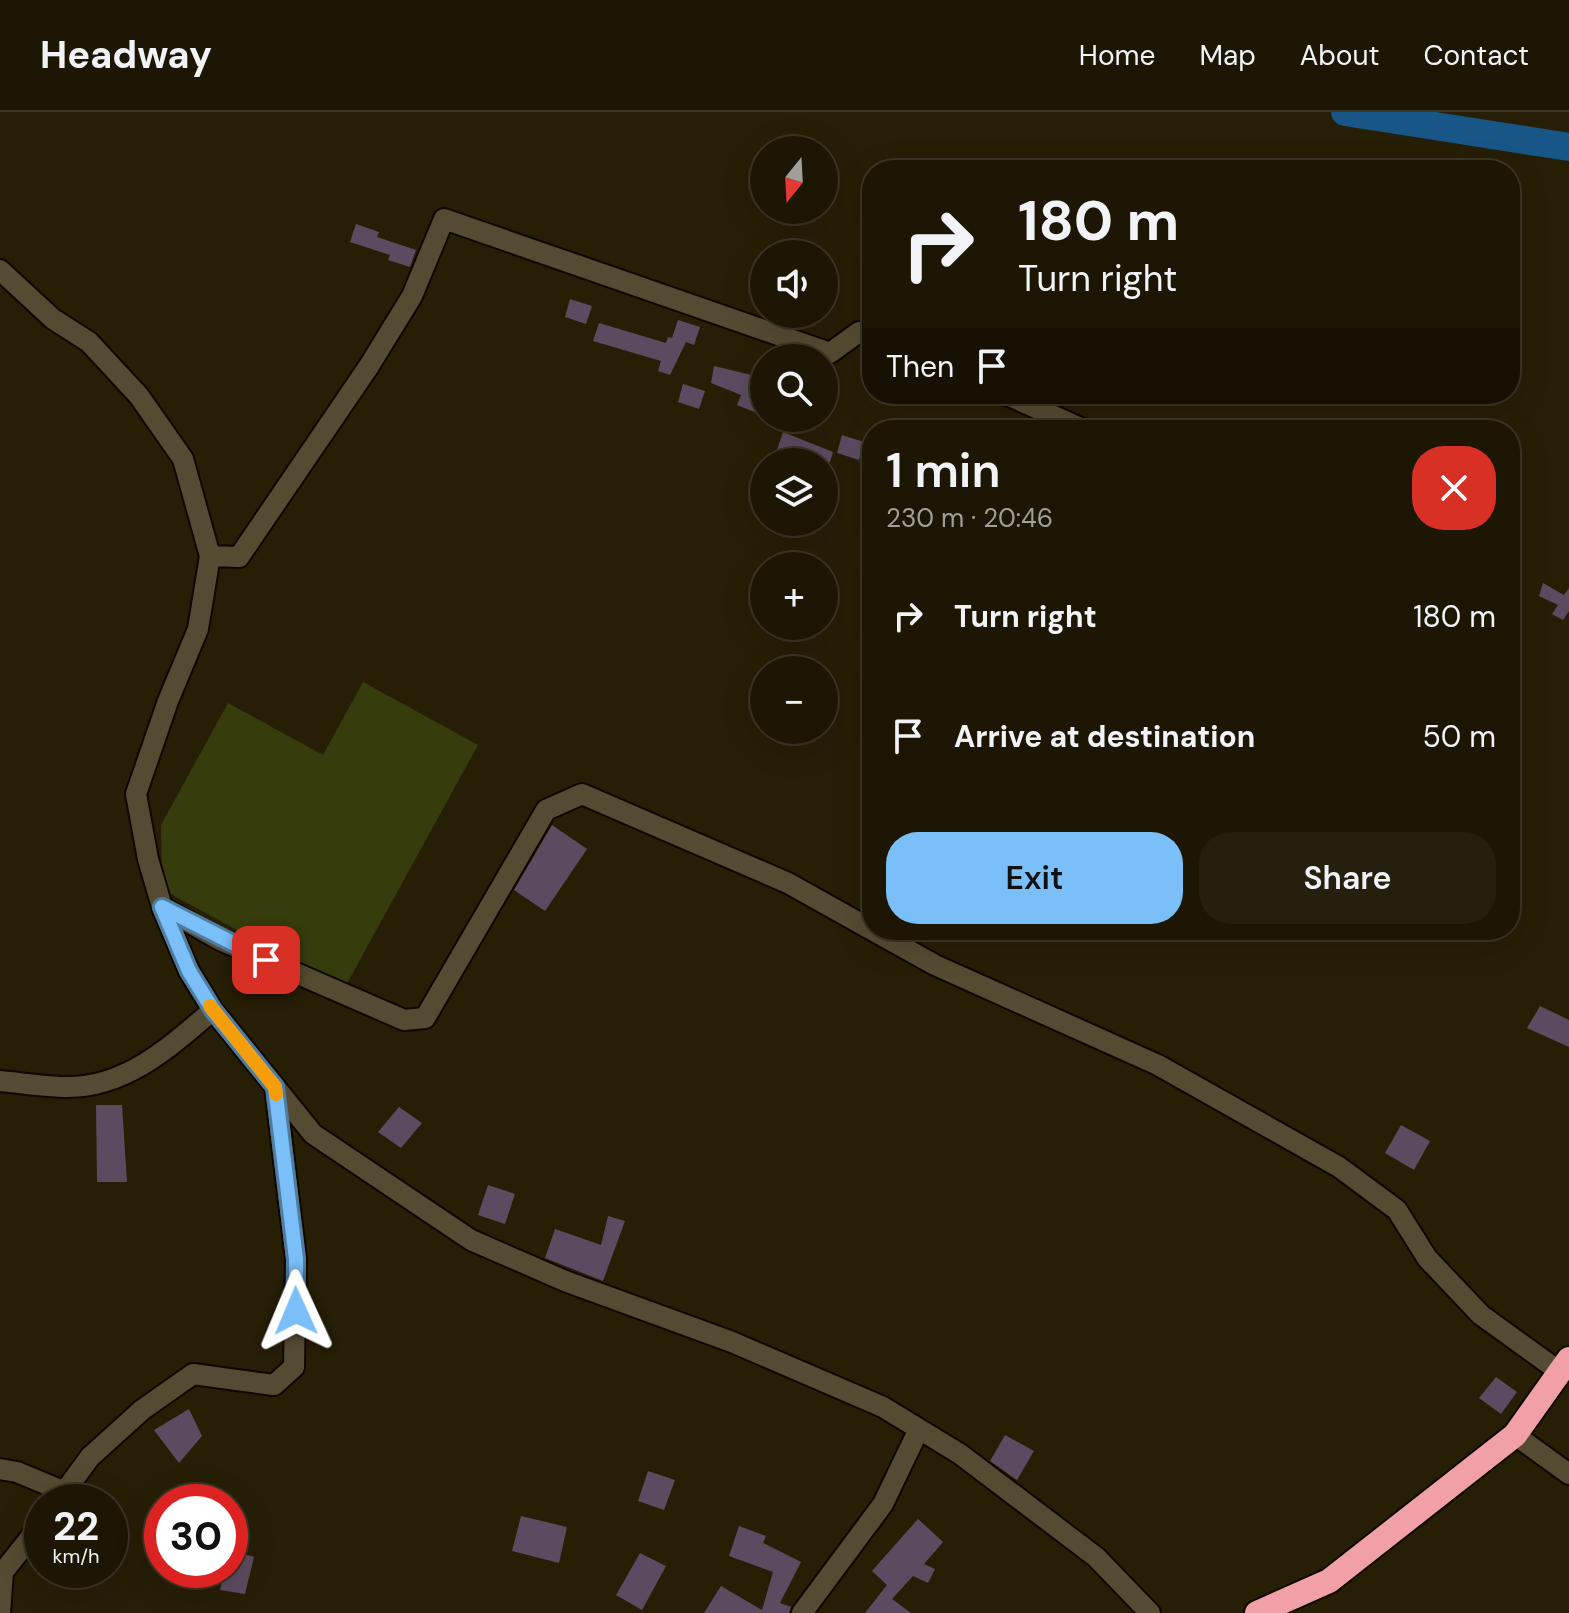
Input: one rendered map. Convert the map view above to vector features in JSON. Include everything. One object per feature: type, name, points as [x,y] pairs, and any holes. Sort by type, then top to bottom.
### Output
[{"type":"highway","points":[[1257,1613],[1329,1581],[1515,1435],[1564,1366]]},
{"type":"street","points":[[210,556],[239,557],[412,296],[444,219],[830,353],[859,332],[862,333]]},
{"type":"street","points":[[0,270],[53,319],[89,342],[139,396],[183,459],[210,556],[198,629],[168,701],[136,794],[148,859],[162,907],[189,971],[213,1010],[313,1134],[471,1240],[565,1281],[732,1342],[883,1407],[960,1454],[1096,1557],[1150,1613]]},
{"type":"street","points":[[1027,404],[1063,420]]},
{"type":"street","points":[[162,907],[220,940],[404,1020],[425,1018],[546,810],[582,794],[788,883],[862,924]]},
{"type":"street","points":[[890,940],[935,965],[1158,1065],[1339,1167],[1397,1210],[1427,1258],[1481,1315],[1564,1366]]},
{"type":"street","points":[[0,1081],[70,1087],[114,1081],[163,1054],[213,1010]]},
{"type":"street","points":[[70,1484],[90,1457],[142,1410],[193,1374],[274,1385],[294,1367],[296,1259],[275,1087]]},
{"type":"street","points":[[802,1613],[883,1504],[919,1429]]},
{"type":"street","points":[[1515,1435],[1569,1474]]},
{"type":"street","points":[[0,1469],[17,1472],[38,1484]]},
{"type":"street","points":[[0,1613],[3,1572],[24,1546]]},
{"type":"green space","points":[[363,682],[478,745],[344,989],[162,889],[161,825],[228,703],[323,755]]},
{"type":"building","points":[[356,224],[379,232],[377,237],[416,250],[410,267],[388,260],[390,255],[350,242]]},
{"type":"building","points":[[570,299],[592,306],[586,324],[565,317]]},
{"type":"building","points":[[678,320],[700,327],[694,345],[686,342],[670,375],[658,371],[661,361],[593,341],[599,323],[666,343],[668,337],[672,338]]},
{"type":"building","points":[[714,366],[750,375],[750,410],[737,405],[741,395],[711,383]]},
{"type":"building","points":[[683,384],[705,391],[699,409],[678,402]]},
{"type":"building","points":[[783,432],[823,448],[778,448]]},
{"type":"building","points":[[842,435],[862,441],[859,460],[838,453]]},
{"type":"building","points":[[1543,583],[1564,595],[1569,588],[1569,611],[1563,620],[1552,614],[1558,605],[1539,596]]},
{"type":"building","points":[[552,825],[587,849],[545,911],[514,890]]},
{"type":"building","points":[[1540,1006],[1569,1020],[1569,1047],[1527,1028]]},
{"type":"building","points":[[96,1105],[122,1105],[127,1182],[97,1182]]},
{"type":"building","points":[[399,1107],[422,1123],[401,1148],[378,1132]]},
{"type":"building","points":[[1401,1125],[1430,1141],[1414,1170],[1385,1153]]},
{"type":"building","points":[[488,1185],[515,1194],[505,1224],[478,1215]]},
{"type":"building","points":[[608,1216],[625,1221],[603,1281],[545,1258],[555,1229],[601,1245]]},
{"type":"building","points":[[1496,1377],[1517,1392],[1501,1414],[1479,1398]]},
{"type":"building","points":[[189,1409],[202,1436],[179,1463],[154,1430]]},
{"type":"building","points":[[1005,1435],[1034,1451],[1017,1480],[990,1461]]},
{"type":"building","points":[[648,1471],[675,1480],[664,1510],[638,1501]]},
{"type":"building","points":[[521,1516],[567,1527],[559,1563],[512,1551]]},
{"type":"building","points":[[918,1519],[943,1542],[924,1564],[935,1569],[928,1583],[913,1576],[892,1599],[911,1613],[865,1613],[887,1585],[872,1571]]},
{"type":"building","points":[[739,1526],[766,1536],[763,1543],[801,1562],[780,1603],[791,1607],[789,1613],[704,1613],[721,1586],[762,1610],[773,1572],[729,1556]]},
{"type":"building","points":[[640,1553],[666,1566],[642,1610],[616,1595]]},
{"type":"building","points":[[248,1555],[254,1557],[248,1582]]},
{"type":"building","points":[[220,1588],[246,1588],[245,1594]]},
{"type":"waterway","points":[[1345,112],[1569,147]]},
{"type":"slow traffic","points":[[210,1006],[275,1087],[276,1094]]},
{"type":"route","points":[[266,960],[220,940],[162,907],[189,971],[213,1010],[275,1087],[296,1259],[296,1311]]}]
